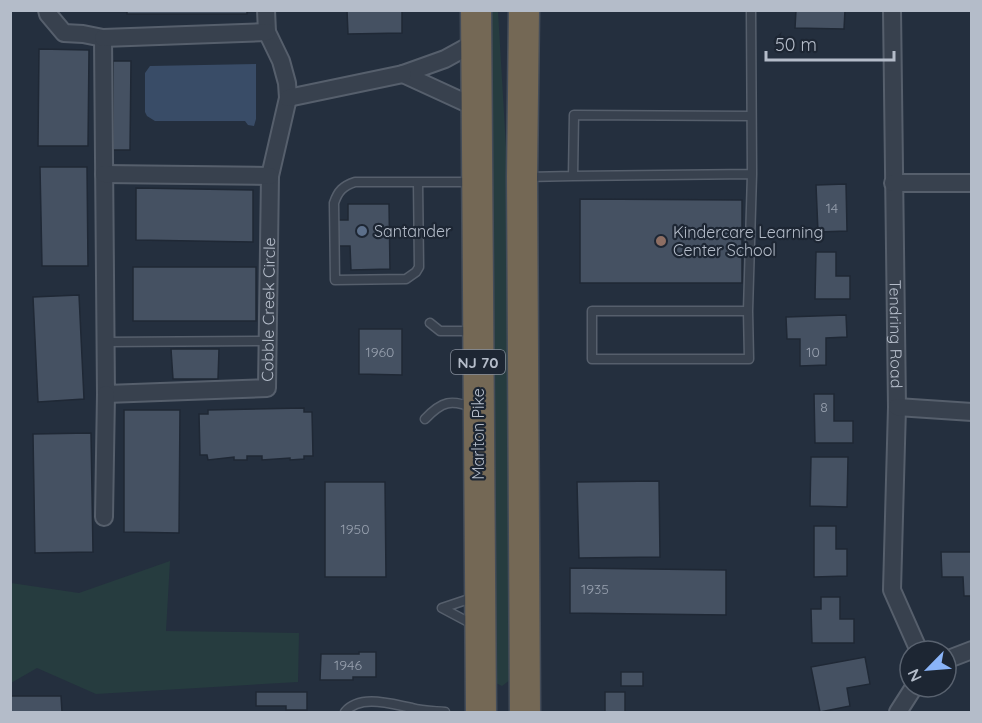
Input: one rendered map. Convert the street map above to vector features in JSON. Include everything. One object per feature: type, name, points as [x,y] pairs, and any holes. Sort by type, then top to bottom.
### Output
[{"type":"highway","name":"Marlton Pike","points":[[476,10],[481,712]]},
{"type":"highway","points":[[508,10],[509,100],[522,177]]},
{"type":"highway","name":"NJ 70","points":[[524,10],[522,177],[525,712]]},
{"type":"street","points":[[47,10],[64,33],[103,38],[267,32]]},
{"type":"street","name":"Cobble Creek Circle","points":[[106,394],[267,388],[270,176],[288,98],[287,83],[280,60],[267,32],[266,10]]},
{"type":"street","name":"Tendring Road","points":[[892,10],[897,407],[892,591],[914,639]]},
{"type":"street","points":[[103,38],[106,394],[104,517]]},
{"type":"street","points":[[288,98],[403,74],[446,59],[476,42]]},
{"type":"street","points":[[403,74],[477,108]]},
{"type":"street","points":[[104,174],[270,176]]},
{"type":"street","points":[[893,183],[972,183]]},
{"type":"street","points":[[897,407],[972,412]]},
{"type":"street","points":[[898,712],[906,699]]},
{"type":"lane","points":[[748,311],[592,311],[592,359],[749,359],[752,174],[751,10]]},
{"type":"lane","points":[[573,176],[574,115],[752,116]]},
{"type":"lane","points":[[522,177],[752,174]]},
{"type":"lane","points":[[418,182],[419,267],[416,272],[406,279],[335,280],[334,203],[341,189],[355,182],[418,182],[477,182]]},
{"type":"lane","points":[[430,323],[440,331],[477,331]]},
{"type":"lane","points":[[105,342],[268,341]]},
{"type":"lane","points":[[424,419],[435,409],[449,402],[478,409]]},
{"type":"lane","points":[[345,712],[350,706],[357,704],[388,701],[413,709],[445,712]]},
{"type":"green space","points":[[491,11],[498,11],[510,215],[510,680],[502,686],[496,683]]},
{"type":"green space","points":[[170,561],[166,631],[299,633],[298,682],[96,694],[37,668],[11,683],[11,583],[79,593]]},
{"type":"water","points":[[256,64],[254,126],[248,125],[245,121],[155,121],[145,112],[145,73],[150,66]]},
{"type":"building","points":[[127,10],[247,10],[247,14],[127,14]]},
{"type":"building","points":[[347,10],[402,10],[402,33],[348,34]]},
{"type":"building","points":[[796,10],[845,10],[844,29],[795,28]]},
{"type":"building","points":[[39,49],[89,50],[88,146],[38,146]]},
{"type":"building","points":[[113,61],[131,61],[130,150],[113,150]]},
{"type":"building","points":[[40,167],[87,167],[88,266],[42,266]]},
{"type":"building","points":[[846,184],[847,231],[818,232],[816,185]]},
{"type":"building","points":[[136,188],[253,190],[253,242],[136,240]]},
{"type":"building","name":"Kindercare Learning Center School","points":[[580,199],[742,200],[742,283],[580,283]]},
{"type":"building","name":"Santander","points":[[348,204],[389,204],[390,269],[351,270],[350,246],[334,246],[334,220],[348,220]]},
{"type":"building","points":[[816,252],[836,252],[836,276],[850,276],[850,299],[815,299]]},
{"type":"building","points":[[133,267],[256,267],[256,321],[133,321]]},
{"type":"building","points":[[79,295],[84,399],[38,402],[33,297]]},
{"type":"building","points":[[846,315],[847,337],[826,338],[826,365],[800,366],[800,339],[787,339],[786,317]]},
{"type":"building","points":[[359,329],[402,329],[402,375],[359,374]]},
{"type":"building","points":[[171,349],[219,349],[218,379],[173,379]]},
{"type":"building","points":[[814,394],[834,394],[834,421],[853,421],[853,443],[815,443]]},
{"type":"building","points":[[304,408],[304,412],[312,412],[313,456],[290,460],[290,458],[262,460],[262,456],[247,456],[247,460],[234,460],[234,457],[208,460],[207,455],[200,455],[199,414],[208,414],[208,410]]},
{"type":"building","points":[[124,410],[180,410],[179,533],[124,532]]},
{"type":"building","points":[[91,433],[93,552],[35,553],[33,434]]},
{"type":"building","points":[[811,457],[848,457],[847,507],[810,506]]},
{"type":"building","points":[[659,481],[660,557],[579,558],[577,482]]},
{"type":"building","points":[[325,482],[385,482],[386,577],[325,577]]},
{"type":"building","points":[[814,526],[836,526],[836,549],[847,549],[847,576],[814,577]]},
{"type":"building","points":[[941,552],[972,552],[972,596],[964,596],[963,577],[942,577]]},
{"type":"building","points":[[570,568],[726,570],[726,615],[570,613]]},
{"type":"building","points":[[821,597],[840,597],[840,619],[854,619],[854,643],[812,643],[811,609],[821,609]]},
{"type":"building","points":[[359,652],[376,652],[376,677],[320,680],[321,654],[359,654]]},
{"type":"building","points":[[865,657],[870,684],[847,688],[850,706],[820,712],[811,667]]},
{"type":"building","points":[[621,672],[643,672],[643,686],[621,686]]},
{"type":"building","points":[[256,692],[307,692],[307,710],[286,710],[286,706],[256,706]]},
{"type":"building","points":[[605,692],[625,692],[625,712],[605,712]]},
{"type":"building","points":[[10,696],[61,696],[62,712],[10,712]]},
{"type":"place","name":"Santander","points":[[362,231]]},
{"type":"place","name":"Kindercare Learning Center School","points":[[661,241]]}]
